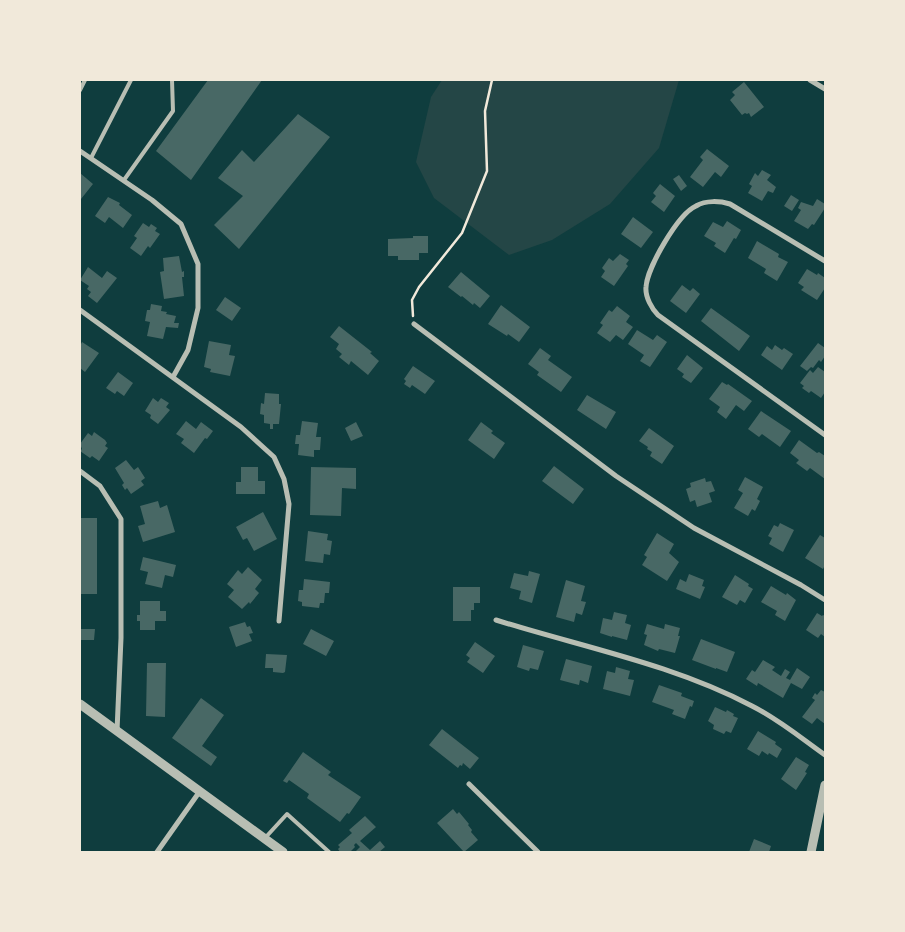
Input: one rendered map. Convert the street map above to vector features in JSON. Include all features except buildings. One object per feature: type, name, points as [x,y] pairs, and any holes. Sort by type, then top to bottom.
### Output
[{"type":"street","points":[[810,80],[825,89]]},
{"type":"street","points":[[80,151],[124,180],[180,224],[198,264],[198,308],[188,350],[173,377]]},
{"type":"street","points":[[825,261],[730,204],[718,201],[696,206],[684,217],[656,256],[649,273],[646,289],[651,306],[658,315],[825,435]]},
{"type":"street","points":[[80,310],[241,427],[274,457],[284,479],[289,504],[279,621]]},
{"type":"street","points":[[414,324],[610,472],[694,528],[801,585],[825,600]]},
{"type":"street","points":[[80,471],[100,486],[121,519],[121,630],[117,731]]},
{"type":"street","points":[[496,620],[618,655],[707,685],[753,706],[825,755]]},
{"type":"street","points":[[80,704],[283,852]]},
{"type":"street","points":[[469,784],[538,852]]},
{"type":"street","points":[[811,852],[825,785]]},
{"type":"street","points":[[157,852],[201,791]]},
{"type":"lane","points":[[80,90],[86,80]]},
{"type":"lane","points":[[91,158],[132,80]]},
{"type":"lane","points":[[124,180],[173,112],[172,80]]},
{"type":"lane","points":[[266,838],[287,814],[329,852]]},
{"type":"path","points":[[414,324],[412,300],[419,287],[462,233],[487,171],[485,111],[492,80]]},
{"type":"shaded area","points":[[442,80],[679,80],[659,148],[610,204],[552,240],[509,255],[434,198],[416,162],[431,97]]}]
